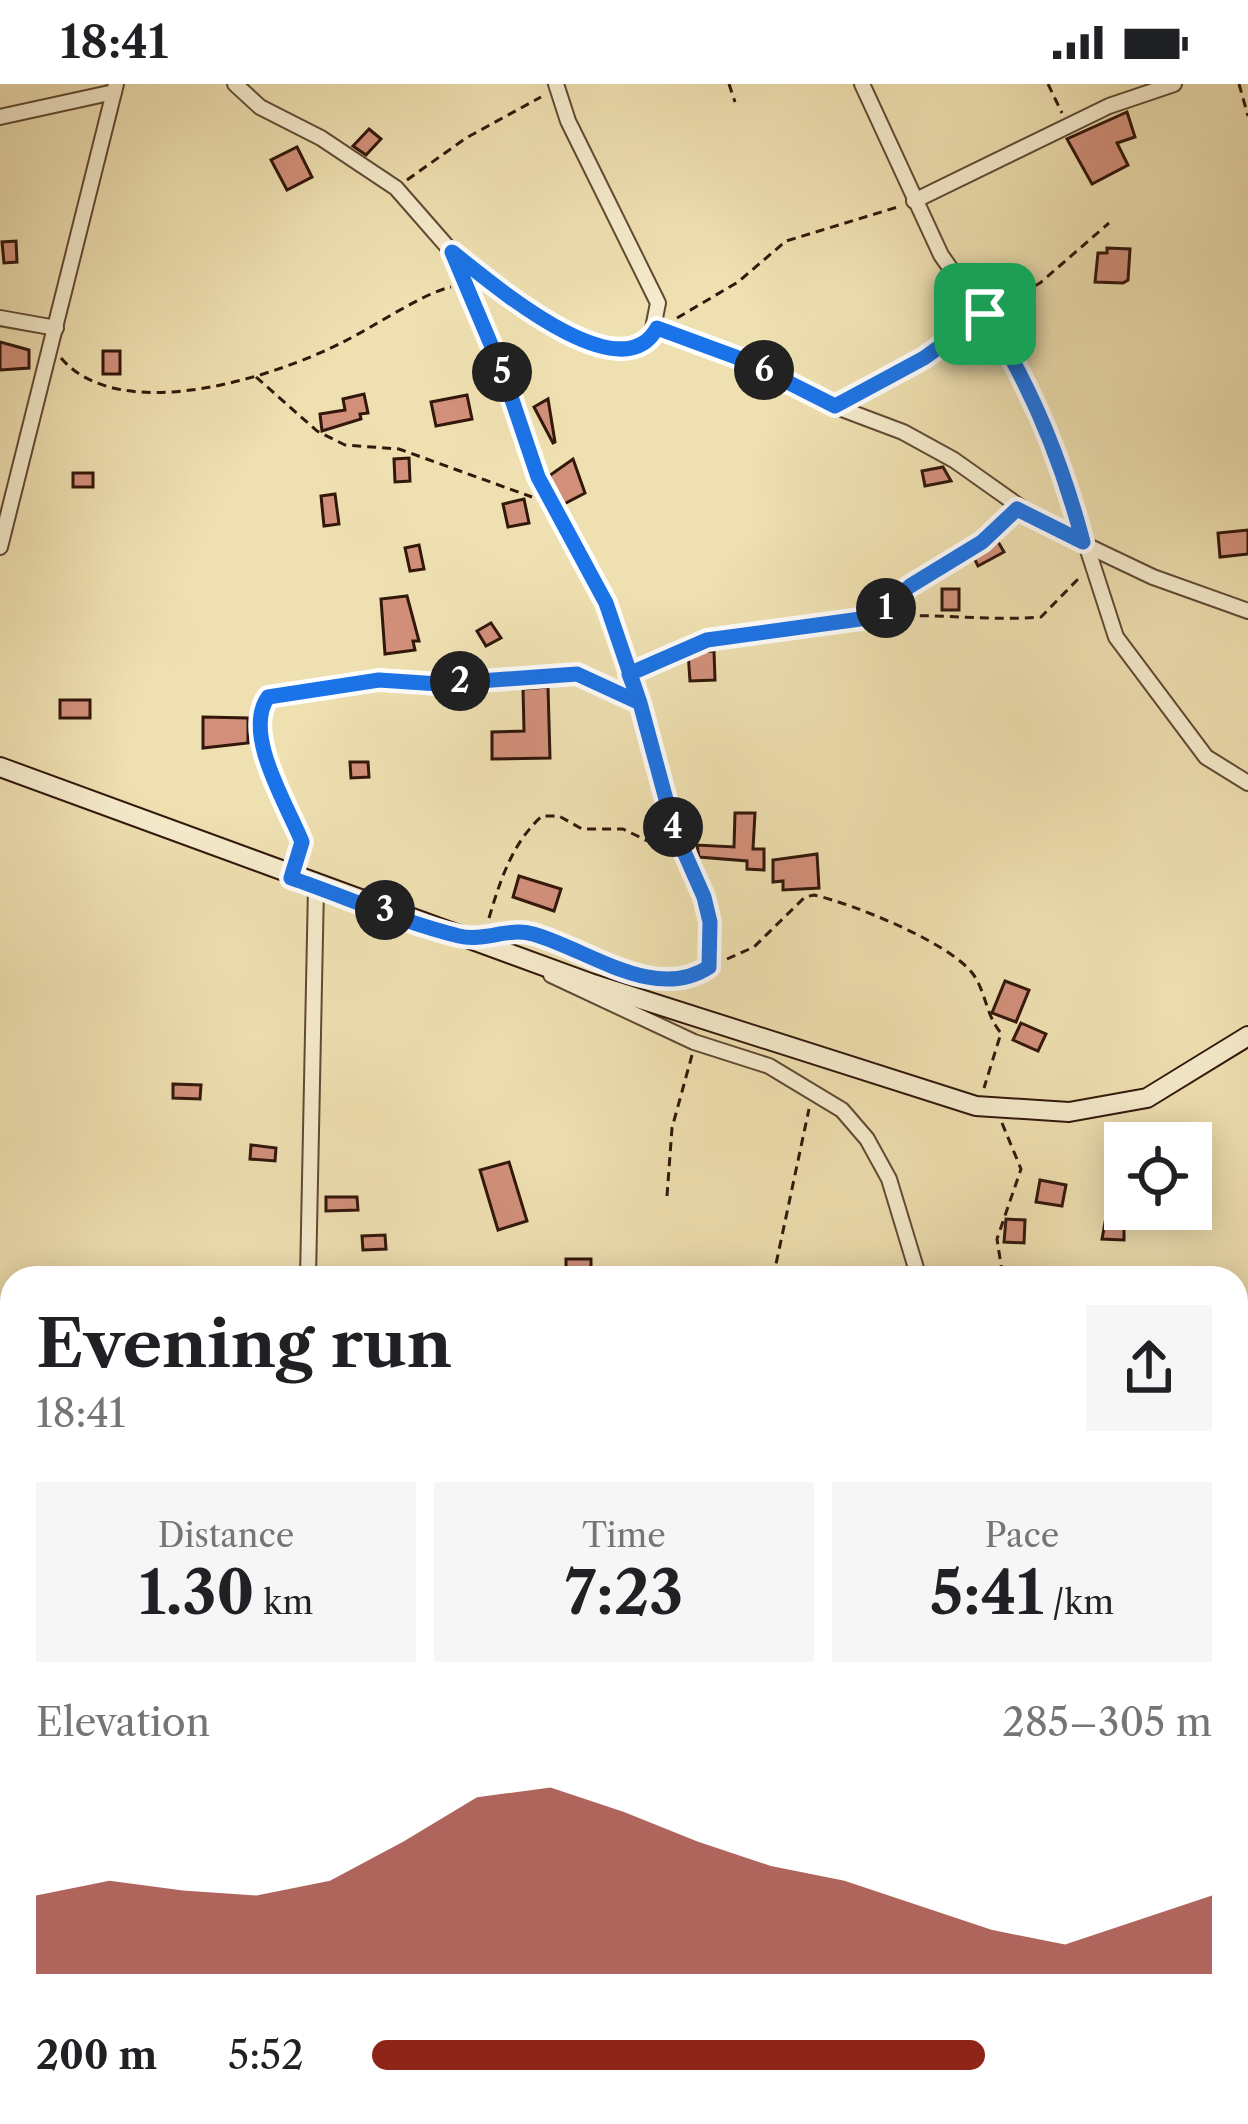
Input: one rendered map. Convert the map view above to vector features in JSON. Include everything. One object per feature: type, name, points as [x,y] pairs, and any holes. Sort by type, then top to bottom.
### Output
[{"type":"street","points":[[235,84],[260,107],[321,138],[396,188],[452,252],[525,310],[593,344],[629,347],[660,330]]},
{"type":"street","points":[[862,84],[941,255],[1012,356],[1043,424],[1088,564],[1130,661],[1206,757],[1248,783]]},
{"type":"street","points":[[914,201],[1068,126],[1174,84]]},
{"type":"street","points":[[557,86],[583,154],[651,285],[660,330]]},
{"type":"street","points":[[0,117],[115,88],[0,547]]},
{"type":"street","points":[[452,252],[551,503],[606,603],[640,703],[674,829],[710,922],[709,967],[694,977],[668,980],[620,968],[537,935],[507,932],[473,937]]},
{"type":"street","points":[[0,318],[53,335]]},
{"type":"street","points":[[660,330],[744,360],[934,448],[1017,509],[1153,577],[1248,611]]},
{"type":"street","points":[[291,878],[302,842],[272,777],[259,722],[268,697],[379,680],[439,684],[577,674],[640,703]]},
{"type":"street","points":[[0,767],[291,878],[473,937],[592,997],[805,1084],[855,1123],[878,1157],[902,1208],[917,1266]]},
{"type":"street","points":[[308,1266],[316,886]]},
{"type":"street","points":[[532,963],[976,1106],[999,1109],[1070,1112],[1147,1098],[1248,1036]]},
{"type":"path","points":[[729,84],[735,101]]},
{"type":"path","points":[[1048,84],[1068,126]]},
{"type":"path","points":[[1239,84],[1248,116]]},
{"type":"path","points":[[396,188],[466,138],[557,86]]},
{"type":"path","points":[[660,330],[738,282],[786,241],[914,201]]},
{"type":"path","points":[[835,406],[924,358],[985,314],[1040,283],[1109,223]]},
{"type":"path","points":[[53,335],[75,372],[117,391],[190,388],[254,376],[341,344],[433,292],[463,284]]},
{"type":"path","points":[[254,376],[317,431],[345,445],[399,449],[551,503]]},
{"type":"path","points":[[875,617],[910,586],[982,542],[1017,509]]},
{"type":"path","points":[[629,674],[707,640],[875,617],[1041,617],[1088,564]]},
{"type":"path","points":[[473,937],[523,835],[542,816],[559,816],[583,829],[623,829],[689,858]]},
{"type":"path","points":[[709,967],[754,947],[814,895],[942,943],[977,978],[1001,1033],[976,1106]]},
{"type":"path","points":[[667,1196],[672,1128],[694,1042]]},
{"type":"path","points":[[776,1266],[809,1129],[805,1084]]},
{"type":"path","points":[[999,1109],[1021,1169],[997,1239],[1001,1266]]},
{"type":"building","points":[[1127,112],[1135,137],[1117,143],[1128,165],[1092,184],[1067,139]]},
{"type":"building","points":[[369,129],[381,139],[366,155],[353,146]]},
{"type":"building","points":[[297,147],[312,177],[287,190],[271,160]]},
{"type":"building","points":[[16,241],[17,262],[4,263],[2,242]]},
{"type":"building","points":[[1107,248],[1130,249],[1128,280],[1123,283],[1095,282],[1098,253],[1107,253]]},
{"type":"building","points":[[0,342],[29,350],[29,368],[0,370]]},
{"type":"building","points":[[103,351],[120,351],[120,374],[103,374]]},
{"type":"building","points":[[364,394],[368,413],[322,431],[320,414],[345,410],[343,399]]},
{"type":"building","points":[[467,395],[472,419],[436,426],[431,402]]},
{"type":"building","points":[[548,399],[555,442],[553,443],[534,407]]},
{"type":"building","points":[[409,458],[410,481],[395,482],[394,459]]},
{"type":"building","points":[[573,459],[585,493],[564,504],[549,476]]},
{"type":"building","points":[[943,467],[951,481],[925,486],[922,471]]},
{"type":"building","points":[[73,473],[93,473],[93,487],[73,487]]},
{"type":"building","points":[[335,494],[339,524],[324,526],[321,496]]},
{"type":"building","points":[[524,499],[529,523],[508,527],[503,504]]},
{"type":"building","points":[[1248,530],[1248,554],[1220,557],[1218,533]]},
{"type":"building","points":[[997,540],[1004,552],[978,566],[972,554]]},
{"type":"building","points":[[419,545],[424,569],[410,571],[405,548]]},
{"type":"building","points":[[942,589],[959,589],[959,610],[942,610]]},
{"type":"building","points":[[407,596],[419,641],[413,641],[415,650],[385,654],[381,599]]},
{"type":"building","points":[[491,623],[501,638],[486,646],[477,631]]},
{"type":"building","points":[[714,651],[715,680],[690,681],[688,652]]},
{"type":"building","points":[[548,687],[550,758],[492,759],[492,732],[524,731],[523,689]]},
{"type":"building","points":[[60,700],[90,700],[90,718],[60,718]]},
{"type":"building","points":[[203,717],[248,718],[248,743],[203,748]]},
{"type":"building","points":[[350,762],[368,762],[369,777],[351,778]]},
{"type":"building","points":[[735,813],[755,813],[753,849],[764,849],[764,870],[747,869],[747,861],[699,857],[697,845],[734,847]]},
{"type":"building","points":[[817,854],[819,888],[783,890],[783,881],[773,882],[773,860]]},
{"type":"building","points":[[519,876],[561,889],[554,911],[513,897]]},
{"type":"building","points":[[1005,981],[1029,990],[1016,1022],[992,1013]]},
{"type":"building","points":[[1021,1023],[1046,1034],[1038,1051],[1013,1040]]},
{"type":"building","points":[[173,1084],[201,1085],[200,1099],[173,1098]]},
{"type":"building","points":[[251,1145],[276,1148],[275,1161],[250,1159]]},
{"type":"building","points":[[509,1162],[527,1221],[498,1230],[480,1170]]},
{"type":"building","points":[[1040,1180],[1066,1185],[1062,1206],[1036,1202]]},
{"type":"building","points":[[326,1197],[357,1197],[358,1210],[326,1211]]},
{"type":"building","points":[[1006,1219],[1025,1220],[1024,1243],[1004,1242]]},
{"type":"building","points":[[1104,1228],[1124,1230],[1124,1240],[1102,1239]]},
{"type":"building","points":[[385,1235],[386,1249],[363,1250],[362,1236]]},
{"type":"building","points":[[566,1259],[591,1259],[591,1266],[566,1266]]},
{"type":"route","points":[[985,314],[892,378],[835,406],[744,360],[657,328],[642,344],[593,344],[525,310],[452,252],[503,373],[538,477],[606,603],[629,674],[640,703],[674,829],[704,897],[710,922],[709,967],[694,977],[668,980],[620,968],[537,935],[507,932],[463,938],[291,878],[303,848],[278,800],[259,722],[268,697],[379,680],[439,684],[583,674],[640,703],[629,674],[707,640],[875,617],[910,586],[982,542],[1017,509],[1083,542],[1043,424],[1012,356],[985,314]]}]
